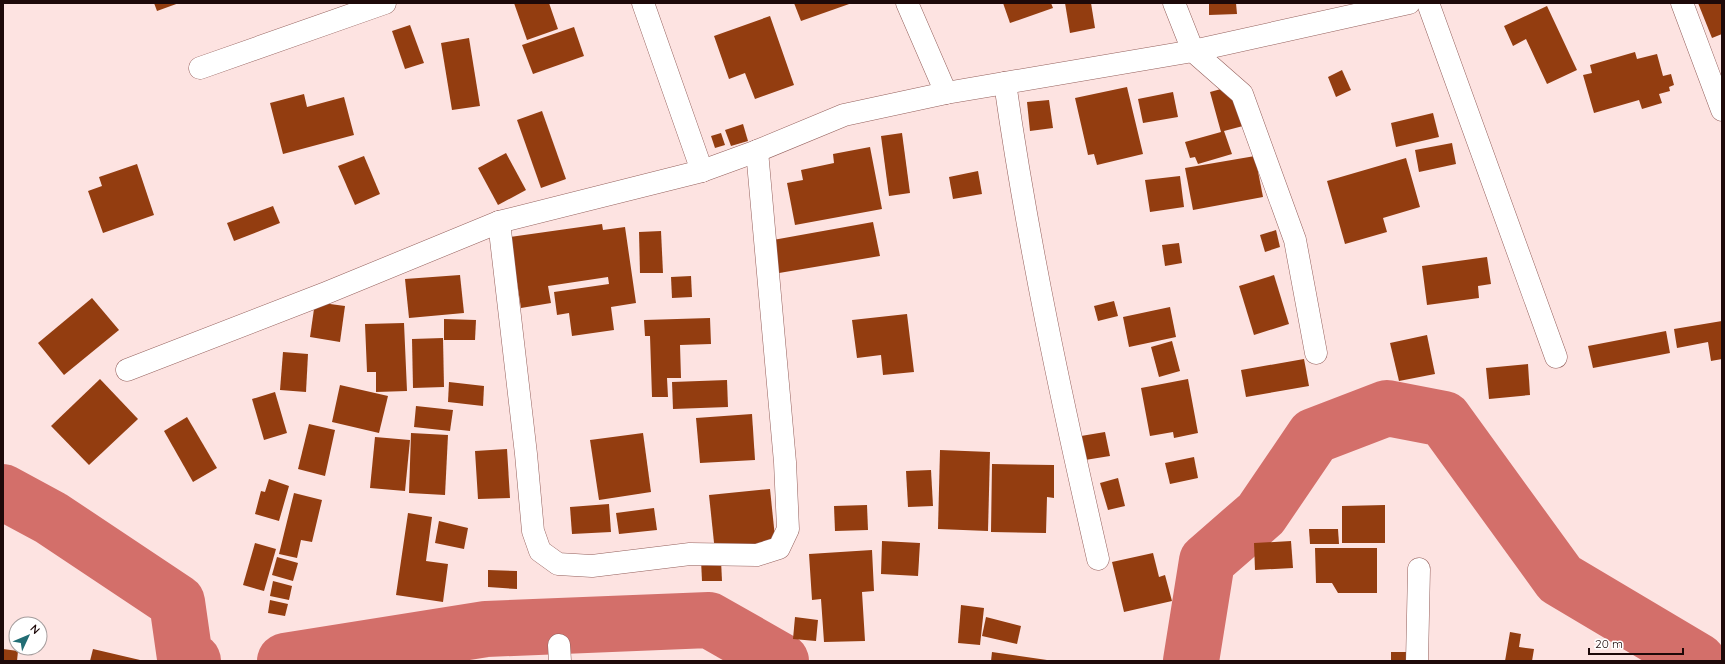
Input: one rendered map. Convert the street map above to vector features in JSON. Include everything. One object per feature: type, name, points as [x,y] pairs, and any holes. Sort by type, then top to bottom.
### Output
[{"type":"street","points":[[200,68],[385,3]]},
{"type":"street","points":[[643,3],[702,171]]},
{"type":"street","points":[[907,3],[946,93]]},
{"type":"street","points":[[1174,3],[1193,51],[1242,94],[1295,240],[1316,353]]},
{"type":"street","points":[[128,370],[326,293],[499,222],[702,171],[757,151],[844,115],[946,93],[1193,51],[1409,3]]},
{"type":"street","points":[[1428,3],[1556,357]]},
{"type":"street","points":[[1682,3],[1722,110]]},
{"type":"street","points":[[1005,84],[1019,178],[1049,339],[1098,560]]},
{"type":"street","points":[[499,222],[526,454],[533,531],[540,551],[558,564],[592,566],[690,554],[757,555],[779,548],[788,529],[785,462],[757,151]]},
{"type":"street","points":[[1418,661],[1419,569]]},
{"type":"building","points":[[154,3],[179,3],[157,11]]},
{"type":"building","points":[[514,3],[549,3],[558,29],[527,40]]},
{"type":"building","points":[[794,3],[852,3],[801,21]]},
{"type":"building","points":[[1003,3],[1051,3],[1053,8],[1010,23]]},
{"type":"building","points":[[1065,3],[1091,3],[1095,28],[1070,33]]},
{"type":"building","points":[[1209,3],[1236,3],[1237,14],[1209,15]]},
{"type":"building","points":[[1698,3],[1722,3],[1722,34],[1712,38]]},
{"type":"building","points":[[1547,6],[1577,70],[1547,84],[1526,39],[1513,46],[1504,26]]},
{"type":"building","points":[[770,16],[794,85],[755,99],[745,73],[729,79],[714,36]]},
{"type":"building","points":[[410,25],[424,63],[405,69],[392,31]]},
{"type":"building","points":[[574,27],[584,56],[533,74],[522,45]]},
{"type":"building","points":[[469,38],[480,106],[452,110],[441,43]]},
{"type":"building","points":[[1635,52],[1637,59],[1657,54],[1663,76],[1671,74],[1674,85],[1669,87],[1670,91],[1659,94],[1662,103],[1642,109],[1639,100],[1594,113],[1583,75],[1592,73],[1590,65]]},
{"type":"building","points":[[1342,70],[1351,90],[1336,97],[1328,77]]},
{"type":"building","points":[[1232,86],[1243,126],[1224,131],[1232,154],[1198,164],[1195,157],[1190,158],[1185,142],[1221,132],[1210,92]]},
{"type":"building","points":[[1127,87],[1143,154],[1097,165],[1094,154],[1088,155],[1075,98]]},
{"type":"building","points":[[1173,92],[1178,117],[1143,123],[1138,99]]},
{"type":"building","points":[[304,94],[307,107],[344,97],[354,135],[283,154],[270,103]]},
{"type":"building","points":[[1049,100],[1053,128],[1030,131],[1027,102]]},
{"type":"building","points":[[542,111],[566,179],[541,188],[517,120]]},
{"type":"building","points":[[1433,113],[1439,137],[1396,147],[1391,123]]},
{"type":"building","points":[[743,124],[748,141],[731,146],[725,130]]},
{"type":"building","points":[[721,133],[725,145],[715,148],[711,136]]},
{"type":"building","points":[[902,133],[910,193],[889,196],[881,136]]},
{"type":"building","points":[[1452,143],[1456,164],[1419,172],[1415,150]]},
{"type":"building","points":[[870,147],[882,209],[795,225],[787,183],[803,180],[801,170],[834,163],[833,154]]},
{"type":"building","points":[[506,153],[526,190],[498,205],[478,168]]},
{"type":"building","points":[[364,156],[380,194],[355,205],[338,166]]},
{"type":"building","points":[[1255,156],[1263,197],[1193,210],[1185,168]]},
{"type":"building","points":[[1406,158],[1420,207],[1383,218],[1387,232],[1345,244],[1327,181]]},
{"type":"building","points":[[137,164],[154,215],[103,233],[88,191],[102,186],[99,177]]},
{"type":"building","points":[[978,171],[982,194],[953,199],[949,177]]},
{"type":"building","points":[[1180,176],[1184,207],[1150,212],[1145,180]]},
{"type":"building","points":[[273,206],[280,223],[234,241],[227,223]]},
{"type":"building","points":[[873,222],[880,256],[779,273],[773,240]]},
{"type":"building","points":[[602,224],[603,230],[625,227],[636,303],[611,307],[614,330],[572,336],[569,313],[557,315],[554,292],[609,284],[608,277],[548,286],[551,303],[521,308],[510,237]]},
{"type":"building","points":[[1276,230],[1280,247],[1265,252],[1260,235]]},
{"type":"building","points":[[661,231],[663,273],[640,273],[639,232]]},
{"type":"building","points":[[1179,243],[1182,263],[1165,266],[1162,245]]},
{"type":"building","points":[[1487,257],[1491,284],[1478,286],[1479,298],[1427,305],[1422,266]]},
{"type":"building","points":[[460,275],[464,313],[409,318],[405,279]]},
{"type":"building","points":[[1274,275],[1289,324],[1254,335],[1239,286]]},
{"type":"building","points":[[691,276],[692,297],[672,298],[671,277]]},
{"type":"building","points":[[92,298],[119,330],[64,375],[38,343]]},
{"type":"building","points":[[1114,301],[1118,316],[1098,321],[1094,306]]},
{"type":"building","points":[[315,302],[345,306],[340,342],[310,337]]},
{"type":"building","points":[[1170,307],[1176,337],[1129,347],[1123,317]]},
{"type":"building","points":[[907,314],[914,372],[883,375],[881,355],[857,358],[852,320]]},
{"type":"building","points":[[710,318],[711,344],[680,345],[681,378],[667,378],[668,397],[652,397],[650,336],[645,336],[644,320]]},
{"type":"building","points":[[444,319],[476,320],[475,340],[444,340]]},
{"type":"building","points":[[1722,321],[1722,359],[1711,361],[1708,342],[1677,348],[1674,329]]},
{"type":"building","points":[[404,323],[407,391],[376,392],[376,372],[367,372],[365,324]]},
{"type":"building","points":[[1666,331],[1670,353],[1593,368],[1588,346]]},
{"type":"building","points":[[1427,335],[1435,374],[1399,381],[1390,343]]},
{"type":"building","points":[[443,338],[444,387],[413,388],[412,339]]},
{"type":"building","points":[[1172,341],[1180,371],[1159,377],[1151,347]]},
{"type":"building","points":[[283,352],[308,354],[306,392],[280,390]]},
{"type":"building","points":[[1304,359],[1309,386],[1246,397],[1241,370]]},
{"type":"building","points":[[1528,364],[1530,395],[1489,399],[1486,368]]},
{"type":"building","points":[[100,379],[138,419],[89,465],[51,426]]},
{"type":"building","points":[[1188,379],[1198,433],[1174,438],[1173,432],[1150,436],[1141,388]]},
{"type":"building","points":[[727,380],[728,407],[673,409],[672,382]]},
{"type":"building","points":[[449,382],[484,386],[483,406],[448,402]]},
{"type":"building","points":[[340,385],[388,396],[379,433],[332,422]]},
{"type":"building","points":[[275,392],[287,433],[264,440],[252,399]]},
{"type":"building","points":[[416,406],[453,410],[450,431],[414,427]]},
{"type":"building","points":[[752,414],[755,460],[700,463],[696,418]]},
{"type":"building","points":[[187,417],[217,468],[193,482],[164,431]]},
{"type":"building","points":[[309,424],[335,430],[325,476],[298,469]]},
{"type":"building","points":[[1105,432],[1110,456],[1085,460],[1081,436]]},
{"type":"building","points":[[411,433],[448,435],[445,495],[409,493]]},
{"type":"building","points":[[643,433],[651,492],[599,500],[590,440]]},
{"type":"building","points":[[375,437],[410,440],[405,491],[370,488]]},
{"type":"building","points":[[507,449],[510,498],[478,499],[475,451]]},
{"type":"building","points":[[940,450],[990,452],[988,531],[938,529]]},
{"type":"building","points":[[1194,457],[1198,478],[1170,484],[1165,463]]},
{"type":"building","points":[[992,464],[1054,465],[1054,498],[1047,497],[1046,533],[991,532]]},
{"type":"building","points":[[931,470],[933,506],[908,507],[906,471]]},
{"type":"building","points":[[1118,478],[1125,506],[1108,510],[1100,483]]},
{"type":"building","points":[[269,479],[289,486],[279,521],[255,514],[261,491],[265,492]]},
{"type":"building","points":[[770,489],[776,547],[715,552],[709,495]]},
{"type":"building","points":[[294,493],[322,500],[312,542],[301,540],[297,558],[279,554]]},
{"type":"building","points":[[609,504],[611,532],[572,534],[570,507]]},
{"type":"building","points":[[867,505],[868,530],[835,531],[834,506]]},
{"type":"building","points":[[1385,505],[1385,543],[1342,543],[1342,506]]},
{"type":"building","points":[[654,508],[657,530],[619,534],[616,513]]},
{"type":"building","points":[[408,513],[432,517],[426,561],[448,564],[443,602],[396,595]]},
{"type":"building","points":[[439,521],[468,528],[464,549],[435,543]]},
{"type":"building","points":[[1309,529],[1338,529],[1339,544],[1310,544]]},
{"type":"building","points":[[882,541],[920,543],[918,576],[881,574]]},
{"type":"building","points":[[1291,541],[1293,568],[1255,570],[1254,543]]},
{"type":"building","points":[[255,543],[276,549],[264,591],[243,585]]},
{"type":"building","points":[[1315,548],[1377,548],[1377,593],[1338,593],[1332,583],[1316,583]]},
{"type":"building","points":[[872,550],[874,591],[862,592],[865,641],[824,642],[821,599],[812,600],[809,554]]},
{"type":"building","points":[[1153,553],[1159,577],[1165,575],[1172,601],[1124,612],[1112,562]]},
{"type":"building","points":[[277,557],[298,563],[293,581],[272,575]]},
{"type":"building","points":[[701,560],[721,560],[722,581],[702,581]]},
{"type":"building","points":[[488,570],[517,571],[517,589],[488,587]]},
{"type":"building","points":[[273,581],[292,586],[289,600],[270,596]]},
{"type":"building","points":[[270,600],[288,604],[285,616],[268,613]]},
{"type":"building","points":[[961,605],[984,608],[980,645],[958,643]]},
{"type":"building","points":[[795,617],[818,620],[816,641],[793,639]]},
{"type":"building","points":[[986,617],[1021,626],[1017,644],[982,636]]},
{"type":"building","points":[[1510,632],[1521,634],[1519,647],[1534,649],[1532,661],[1505,661]]},
{"type":"building","points":[[3,649],[8,650],[8,656],[18,656],[17,661],[3,661]]},
{"type":"building","points":[[93,649],[140,660],[140,661],[90,661]]},
{"type":"building","points":[[992,652],[1047,660],[991,661]]},
{"type":"building","points":[[1391,652],[1408,652],[1408,661],[1391,661]]},
{"type":"waterway","points":[[1191,661],[1207,561],[1261,514],[1314,436],[1387,408],[1444,419],[1560,579],[1698,661]]},
{"type":"waterway","points":[[3,492],[51,518],[177,602],[185,658],[193,661]]},
{"type":"waterway","points":[[285,661],[486,629],[709,620],[781,661]]}]
